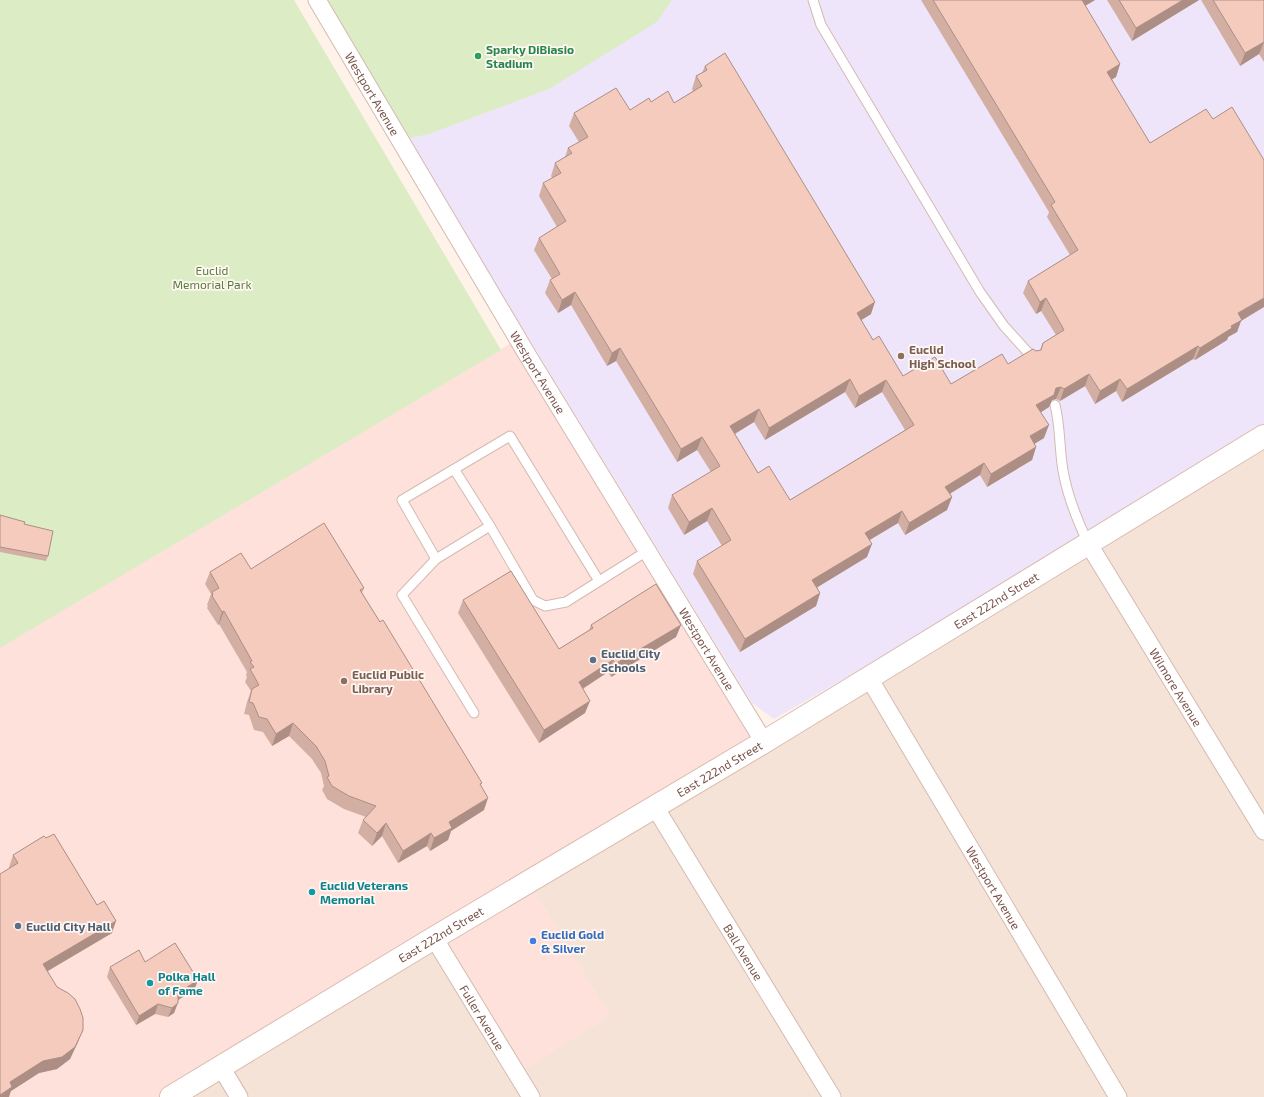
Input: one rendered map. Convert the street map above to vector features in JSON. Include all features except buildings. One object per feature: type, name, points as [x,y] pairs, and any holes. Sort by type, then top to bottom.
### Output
[{"type":"street","name":"Westport Avenue","points":[[317,0],[522,345],[764,742]]},
{"type":"street","name":"East 222nd Street","points":[[171,1097],[434,938],[764,742],[1264,436]]},
{"type":"street","name":"Wilmore Avenue","points":[[1088,544],[1264,831]]},
{"type":"street","name":"Westport Avenue","points":[[869,678],[1118,1097]]},
{"type":"street","name":"Ball Avenue","points":[[655,806],[832,1097]]},
{"type":"street","name":"Fuller Avenue","points":[[434,938],[531,1097]]},
{"type":"street","points":[[221,1067],[239,1097]]},
{"type":"lane","points":[[813,0],[821,25],[980,292],[1004,326],[1033,358]]},
{"type":"lane","points":[[1055,405],[1059,420],[1064,476],[1076,518],[1088,544]]},
{"type":"lane","points":[[436,559],[402,500],[510,436],[599,581]]},
{"type":"lane","points":[[454,469],[490,526],[533,600],[538,603],[550,606],[566,602],[647,551]]},
{"type":"lane","points":[[474,713],[402,595],[436,559],[490,526]]},
{"type":"shaded area","name":"Euclid High School","points":[[321,0],[1264,0],[1264,424],[868,665],[774,719],[752,703]]},
{"type":"shaded area","points":[[518,339],[764,742],[529,881],[610,1016],[517,1074],[434,938],[171,1097],[0,1097],[0,646]]},
{"type":"shaded area","points":[[1264,436],[1264,1097],[171,1097],[529,882]]},
{"type":"green space","name":"Euclid Memorial Park","points":[[0,0],[294,0],[501,350],[0,648]]},
{"type":"green space","name":"Sparky DiBiasio Stadium","points":[[321,0],[672,0],[657,22],[549,89],[429,134],[405,139]]},
{"type":"place","name":"Sparky DiBiasio Stadium","points":[[478,56]]},
{"type":"place","name":"Euclid High School","points":[[901,356]]},
{"type":"place","name":"Euclid City Schools","points":[[593,660]]},
{"type":"place","name":"Euclid Public Library","points":[[344,681]]},
{"type":"place","name":"Euclid Veterans Memorial","points":[[312,892]]},
{"type":"place","name":"Euclid City Hall","points":[[18,926]]},
{"type":"place","name":"Euclid Gold & Silver","points":[[533,941]]},
{"type":"place","name":"Polka Hall of Fame","points":[[150,983]]}]
